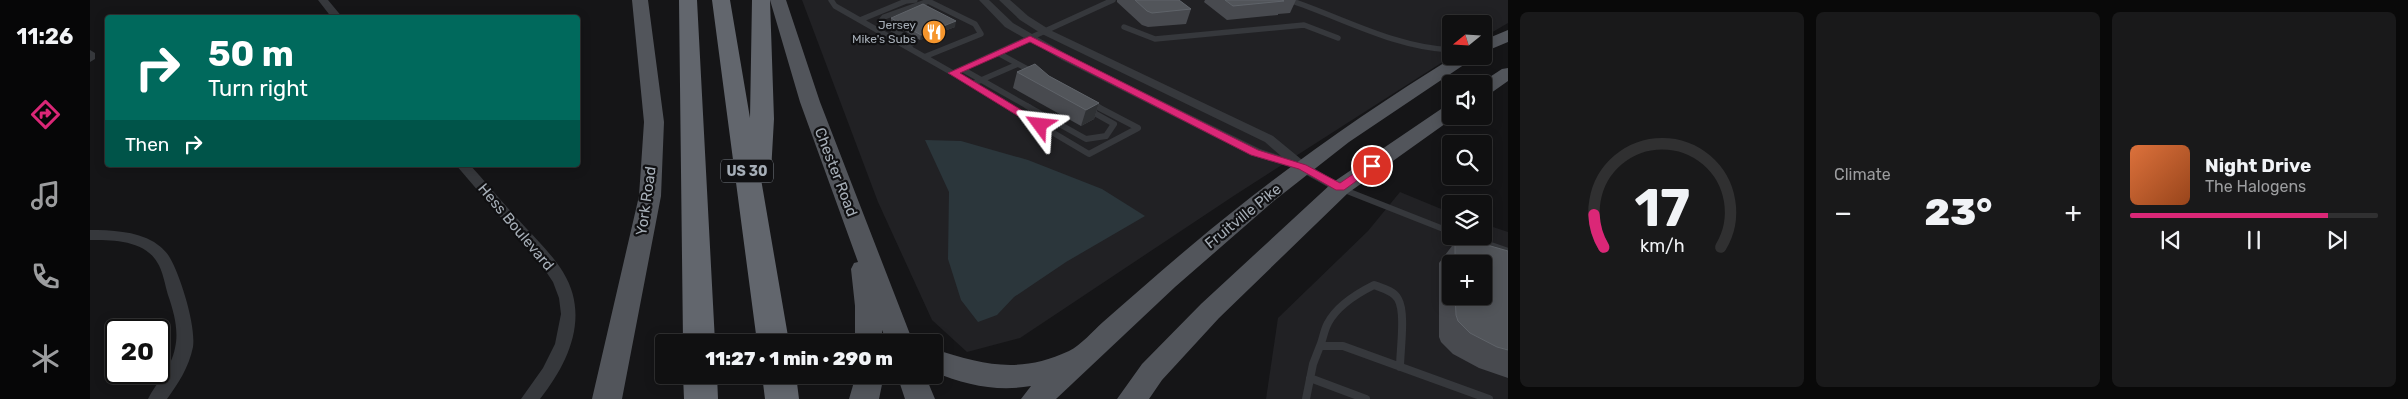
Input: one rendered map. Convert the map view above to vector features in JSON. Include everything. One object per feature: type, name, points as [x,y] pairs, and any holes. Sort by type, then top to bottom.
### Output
[{"type":"highway","name":"US 30","points":[[721,0],[772,334]]},
{"type":"highway","points":[[755,228],[762,118],[761,0]]},
{"type":"highway","points":[[688,1],[699,334]]},
{"type":"highway","points":[[700,384],[701,399]]},
{"type":"highway","points":[[780,384],[782,399]]},
{"type":"main road","name":"York Road","points":[[607,399],[650,196],[654,122],[640,0]]},
{"type":"main road","name":"Chester Road","points":[[778,0],[810,102],[896,332]]},
{"type":"main road","points":[[1492,43],[1508,35]]},
{"type":"main road","name":"Fruitville Pike","points":[[1036,399],[1173,273],[1302,167],[1454,65]]},
{"type":"main road","points":[[1492,84],[1508,73]]},
{"type":"main road","points":[[1132,399],[1152,372],[1210,311],[1340,188],[1442,117]]},
{"type":"main road","points":[[856,225],[868,306],[869,334]]},
{"type":"main road","points":[[943,364],[961,372],[998,379],[1044,372],[1082,357]]},
{"type":"main road","points":[[864,399],[868,384]]},
{"type":"main road","points":[[914,384],[920,399]]},
{"type":"street","points":[[323,0],[336,15]]},
{"type":"street","points":[[984,0],[1009,25],[1030,38],[1255,152],[1302,167],[1340,188]]},
{"type":"street","points":[[1004,0],[1024,18],[1046,32],[1269,139],[1302,167]]},
{"type":"street","points":[[90,53],[90,59]]},
{"type":"street","name":"Hess Boulevard","points":[[465,167],[549,265],[560,281],[565,293],[569,311],[562,351],[544,382],[530,399]]},
{"type":"street","points":[[90,235],[114,235],[142,242],[158,252],[164,260],[184,321],[186,342],[179,367],[157,399]]},
{"type":"lane","points":[[831,0],[835,6],[972,84],[1089,154],[1138,128],[998,53]]},
{"type":"lane","points":[[860,20],[906,1],[915,0]]},
{"type":"lane","points":[[953,73],[1113,0]]},
{"type":"lane","points":[[907,47],[914,42],[880,22],[884,17],[928,1],[976,24],[980,34],[924,57]]},
{"type":"lane","points":[[1293,1],[1416,46],[1442,50]]},
{"type":"lane","points":[[1124,27],[1155,39],[1304,25],[1338,38]]},
{"type":"lane","points":[[972,84],[1018,64]]},
{"type":"lane","points":[[962,69],[1086,139],[1106,136],[1114,124],[1048,86],[1035,73]]},
{"type":"lane","points":[[1340,188],[1442,228]]},
{"type":"lane","points":[[1488,245],[1508,252]]},
{"type":"lane","points":[[1306,399],[1313,364],[1329,322],[1345,305],[1365,289],[1374,285],[1388,290],[1398,298],[1401,311],[1400,367]]},
{"type":"lane","points":[[1320,346],[1343,346],[1489,399]]},
{"type":"lane","points":[[1310,378],[1366,399]]},
{"type":"shaded area","points":[[802,0],[1508,0],[1508,23],[1492,32],[1492,15],[1442,15],[1442,62],[1235,195],[1020,338],[967,352],[932,320],[878,202]]},
{"type":"shaded area","points":[[925,140],[961,141],[1028,160],[1102,189],[1145,216],[1066,262],[1014,297],[997,315],[978,322],[961,300],[948,259],[949,192]]},
{"type":"shaded area","points":[[1400,192],[1442,209],[1442,245],[1492,245],[1492,227],[1508,232],[1508,399],[1266,399],[1278,318],[1368,231]]},
{"type":"building","points":[[1135,0],[1179,0],[1191,9],[1152,13]]},
{"type":"building","points":[[1225,0],[1282,0],[1284,1],[1233,6]]},
{"type":"building","points":[[923,4],[956,21],[921,35],[891,18]]},
{"type":"building","points":[[1035,64],[1049,76],[1099,103],[1086,110],[1017,72]]},
{"type":"building","points":[[1455,245],[1487,245],[1508,251],[1508,350],[1497,347],[1470,333],[1458,321],[1456,315],[1455,305],[1492,305],[1492,255],[1455,255]]},
{"type":"place","name":"Jersey Mike's Subs","points":[[934,32]]},
{"type":"route","points":[[1040,125],[953,73],[1030,38],[1066,58],[1255,152],[1302,167],[1340,188],[1372,166]]}]
